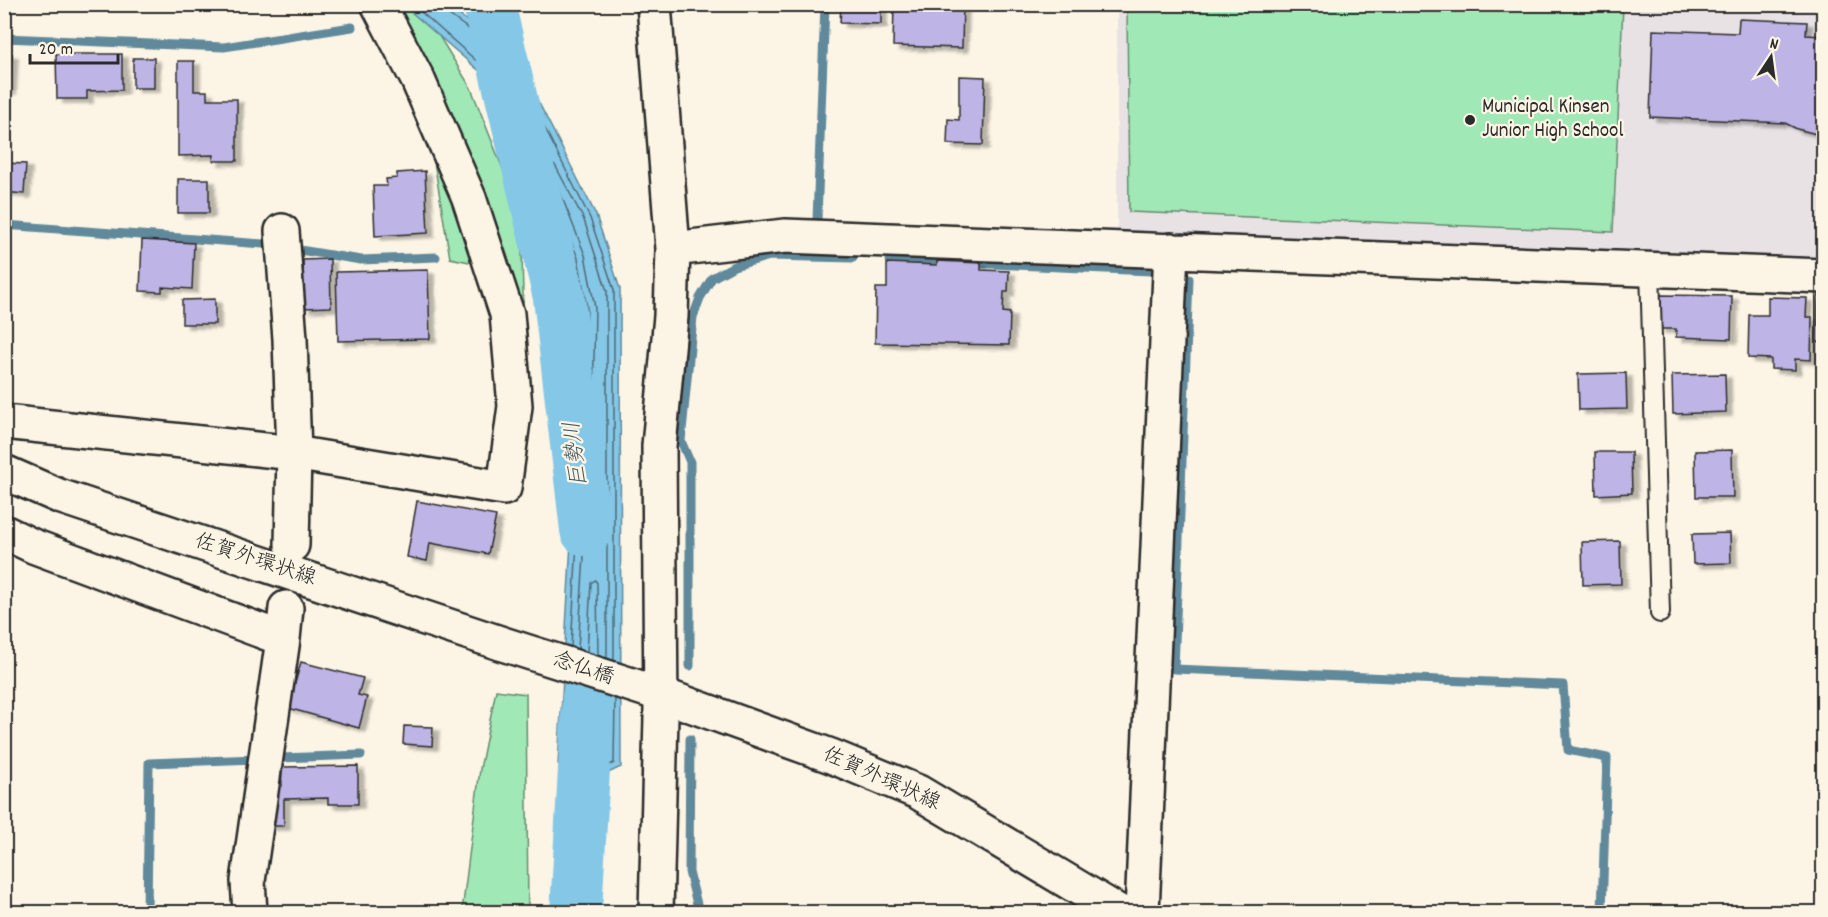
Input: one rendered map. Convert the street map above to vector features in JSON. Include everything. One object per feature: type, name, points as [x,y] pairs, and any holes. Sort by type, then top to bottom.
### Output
[{"type":"street","points":[[4,422],[294,453],[504,488],[515,406],[507,314],[469,198],[418,80],[378,4]]},
{"type":"street","points":[[654,4],[673,249],[659,446],[660,694],[656,912]]},
{"type":"street","points":[[673,249],[785,236],[1170,266],[1650,269],[1824,276]]},
{"type":"street","points":[[283,246],[290,339],[294,453],[292,545]]},
{"type":"street","points":[[1143,912],[1170,266]]},
{"type":"street","name":"佐賀外環状線","points":[[4,472],[59,496],[506,645]]},
{"type":"street","points":[[4,532],[33,546],[284,623],[248,881],[250,912]]},
{"type":"street","name":"念仏橋","points":[[506,645],[660,694]]},
{"type":"street","name":"佐賀外環状線","points":[[660,694],[831,756],[918,792],[1119,912]]},
{"type":"lane","points":[[1650,269],[1660,613]]},
{"type":"shaded area","name":"Municipal Kinsen Junior High School","points":[[1117,5],[1823,5],[1823,263],[1117,235]]},
{"type":"green space","points":[[358,5],[420,5],[471,88],[521,215],[526,412],[479,264],[450,258],[429,132],[380,34]]},
{"type":"green space","name":"Municipal Kinsen Junior High School","points":[[1127,5],[1623,5],[1613,232],[1129,212]]},
{"type":"green space","points":[[496,690],[526,694],[528,912],[462,912],[480,769]]},
{"type":"water","points":[[403,5],[445,5],[514,54],[596,215],[620,289],[621,767],[606,774],[558,764],[572,525],[567,504],[579,457],[581,308],[572,260],[517,121],[484,75]]},
{"type":"building","points":[[841,4],[881,4],[881,24],[840,23]]},
{"type":"building","points":[[894,4],[963,4],[962,48],[893,46]]},
{"type":"building","points":[[1739,19],[1807,22],[1806,35],[1824,36],[1824,136],[1797,129],[1785,123],[1650,117],[1653,30],[1738,33]]},
{"type":"building","points":[[4,53],[12,54],[10,90],[4,89]]},
{"type":"building","points":[[56,54],[122,54],[122,90],[87,91],[87,99],[57,99]]},
{"type":"building","points":[[133,58],[154,58],[154,88],[133,88]]},
{"type":"building","points":[[178,61],[194,61],[194,91],[207,91],[207,99],[237,99],[237,161],[213,161],[214,155],[178,156]]},
{"type":"building","points":[[959,76],[985,77],[983,145],[947,144],[948,119],[959,120]]},
{"type":"building","points":[[4,163],[26,164],[24,194],[4,192]]},
{"type":"building","points":[[425,171],[428,233],[375,236],[373,186],[387,186],[386,179],[397,178],[397,173]]},
{"type":"building","points":[[178,179],[209,179],[209,213],[178,213]]},
{"type":"building","points":[[142,240],[194,243],[192,289],[162,287],[162,292],[140,291]]},
{"type":"building","points":[[330,259],[331,307],[304,308],[303,260]]},
{"type":"building","points":[[937,261],[981,263],[981,270],[1009,271],[1008,292],[1004,292],[1003,312],[1010,313],[1009,345],[875,343],[876,288],[887,288],[887,263],[937,265]]},
{"type":"building","points":[[428,270],[430,339],[338,341],[336,272]]},
{"type":"building","points":[[1660,295],[1732,296],[1731,339],[1676,337],[1676,329],[1659,329]]},
{"type":"building","points":[[1818,296],[1824,296],[1824,342],[1817,342]]},
{"type":"building","points":[[1768,297],[1807,298],[1806,317],[1812,317],[1811,360],[1795,359],[1795,370],[1771,369],[1771,359],[1748,358],[1749,315],[1768,315]]},
{"type":"building","points":[[215,299],[215,324],[182,324],[182,300]]},
{"type":"building","points":[[1626,373],[1627,409],[1579,410],[1578,374]]},
{"type":"building","points":[[1725,374],[1726,412],[1673,414],[1672,375]]},
{"type":"building","points":[[1732,450],[1733,497],[1696,497],[1695,451]]},
{"type":"building","points":[[1595,452],[1631,452],[1632,493],[1596,495]]},
{"type":"building","points":[[417,501],[496,516],[488,554],[430,543],[427,561],[407,557]]},
{"type":"building","points":[[1730,533],[1731,563],[1693,564],[1692,534]]},
{"type":"building","points":[[1620,541],[1621,584],[1583,585],[1582,542]]},
{"type":"building","points":[[301,662],[363,678],[358,695],[367,697],[359,728],[288,708]]},
{"type":"building","points":[[404,726],[433,727],[432,746],[403,744]]},
{"type":"building","points":[[358,766],[358,804],[328,804],[328,798],[284,799],[284,826],[267,826],[266,786],[282,786],[281,767]]},
{"type":"waterway","name":"巨勢川","points":[[489,4],[559,297],[586,530]]},
{"type":"waterway","points":[[817,220],[825,4]]},
{"type":"waterway","points":[[4,38],[224,47],[352,27]]},
{"type":"waterway","points":[[4,225],[263,244],[361,260],[436,257]]},
{"type":"waterway","points":[[690,666],[690,462],[681,441],[693,317],[700,298],[712,278],[734,266],[770,256],[853,258]]},
{"type":"waterway","points":[[890,260],[947,262]]},
{"type":"waterway","points":[[970,263],[1151,271],[1189,279],[1174,669],[1563,685],[1568,750],[1607,758],[1602,912]]},
{"type":"waterway","name":"巨勢川","points":[[576,912],[588,698]]},
{"type":"waterway","points":[[690,739],[689,872],[699,912]]},
{"type":"waterway","points":[[147,912],[149,763],[361,755]]},
{"type":"place","name":"Municipal Kinsen Junior High School","points":[[1470,120]]}]
